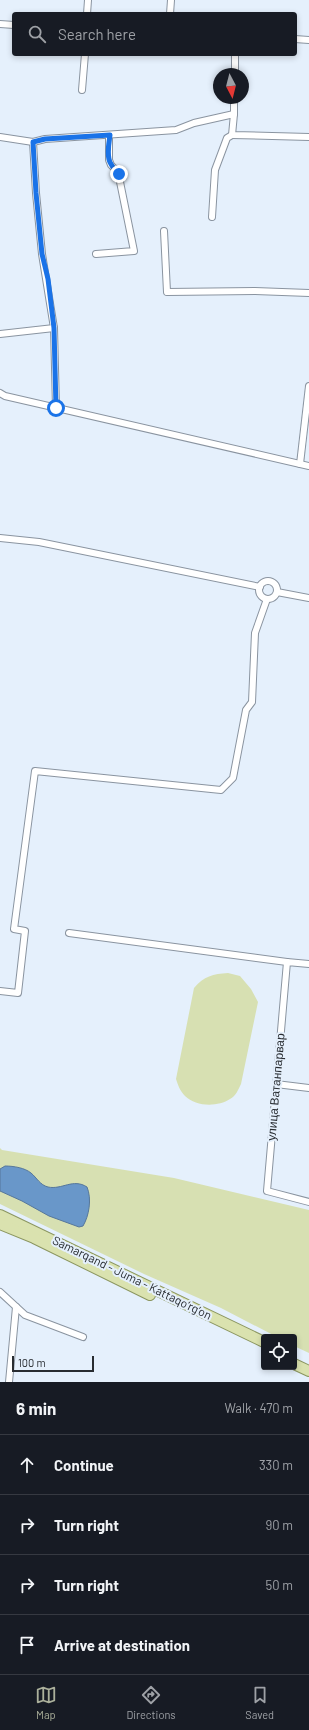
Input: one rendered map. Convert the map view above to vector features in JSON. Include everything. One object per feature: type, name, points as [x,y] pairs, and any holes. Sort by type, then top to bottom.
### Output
[{"type":"main road","name":"Samarqand - Juma - Kattaqo‘rg‘on","points":[[0,1215],[261,1341]]},
{"type":"main road","name":"Samarqand - Juma - Kattaqo‘rg‘on","points":[[0,1224],[34,1238],[261,1348]]},
{"type":"main road","points":[[297,1358],[309,1364]]},
{"type":"main road","points":[[297,1365],[309,1371]]},
{"type":"street","points":[[87,12],[88,0]]},
{"type":"street","points":[[170,12],[171,0]]},
{"type":"street","points":[[0,24],[12,24]]},
{"type":"street","points":[[297,39],[309,40]]},
{"type":"street","points":[[82,90],[85,56]]},
{"type":"street","points":[[235,56],[235,68]]},
{"type":"street","points":[[232,135],[234,104]]},
{"type":"street","points":[[0,137],[33,142],[45,139],[176,130],[194,123],[234,114]]},
{"type":"street","points":[[96,254],[134,251],[118,172],[111,165],[109,160],[110,135]]},
{"type":"street","points":[[212,216],[215,170],[227,138],[232,135],[309,137]]},
{"type":"street","points":[[33,142],[41,247],[54,328],[56,408]]},
{"type":"street","points":[[164,231],[167,292],[255,291],[309,293]]},
{"type":"street","points":[[0,334],[54,328]]},
{"type":"street","points":[[300,464],[309,386]]},
{"type":"street","points":[[0,393],[56,408],[309,466]]},
{"type":"street","points":[[0,538],[39,542],[260,587]]},
{"type":"street","points":[[0,991],[18,993],[25,930],[14,929],[35,771],[221,790],[233,778],[246,710],[252,702],[255,633],[268,599],[272,598],[277,592],[276,586],[272,582],[264,583],[260,587]]},
{"type":"street","points":[[260,587],[261,595],[268,599]]},
{"type":"street","points":[[277,592],[309,598]]},
{"type":"street","points":[[69,933],[309,964]]},
{"type":"street","name":"улица Ватанпарвар","points":[[287,962],[267,1191],[309,1202]]},
{"type":"street","points":[[276,1084],[309,1088]]},
{"type":"street","points":[[0,1292],[25,1315],[83,1337]]},
{"type":"street","points":[[9,1382],[16,1307]]},
{"type":"green space","points":[[228,973],[240,976],[251,989],[258,1002],[241,1084],[238,1091],[232,1098],[225,1102],[207,1105],[201,1104],[190,1100],[185,1096],[180,1090],[176,1079],[194,988],[209,976]]},
{"type":"green space","points":[[0,1148],[2,1150],[174,1178],[309,1210],[309,1353],[297,1347],[297,1334],[271,1334],[221,1308],[144,1274],[0,1204]]},
{"type":"water","points":[[5,1166],[26,1170],[43,1185],[48,1187],[77,1184],[87,1187],[89,1192],[89,1207],[83,1226],[79,1227],[49,1216],[0,1191],[0,1169]]},
{"type":"route","points":[[56,408],[54,328],[48,279],[42,254],[33,142],[45,139],[110,135],[109,160],[111,165],[117,169],[119,174]]}]
